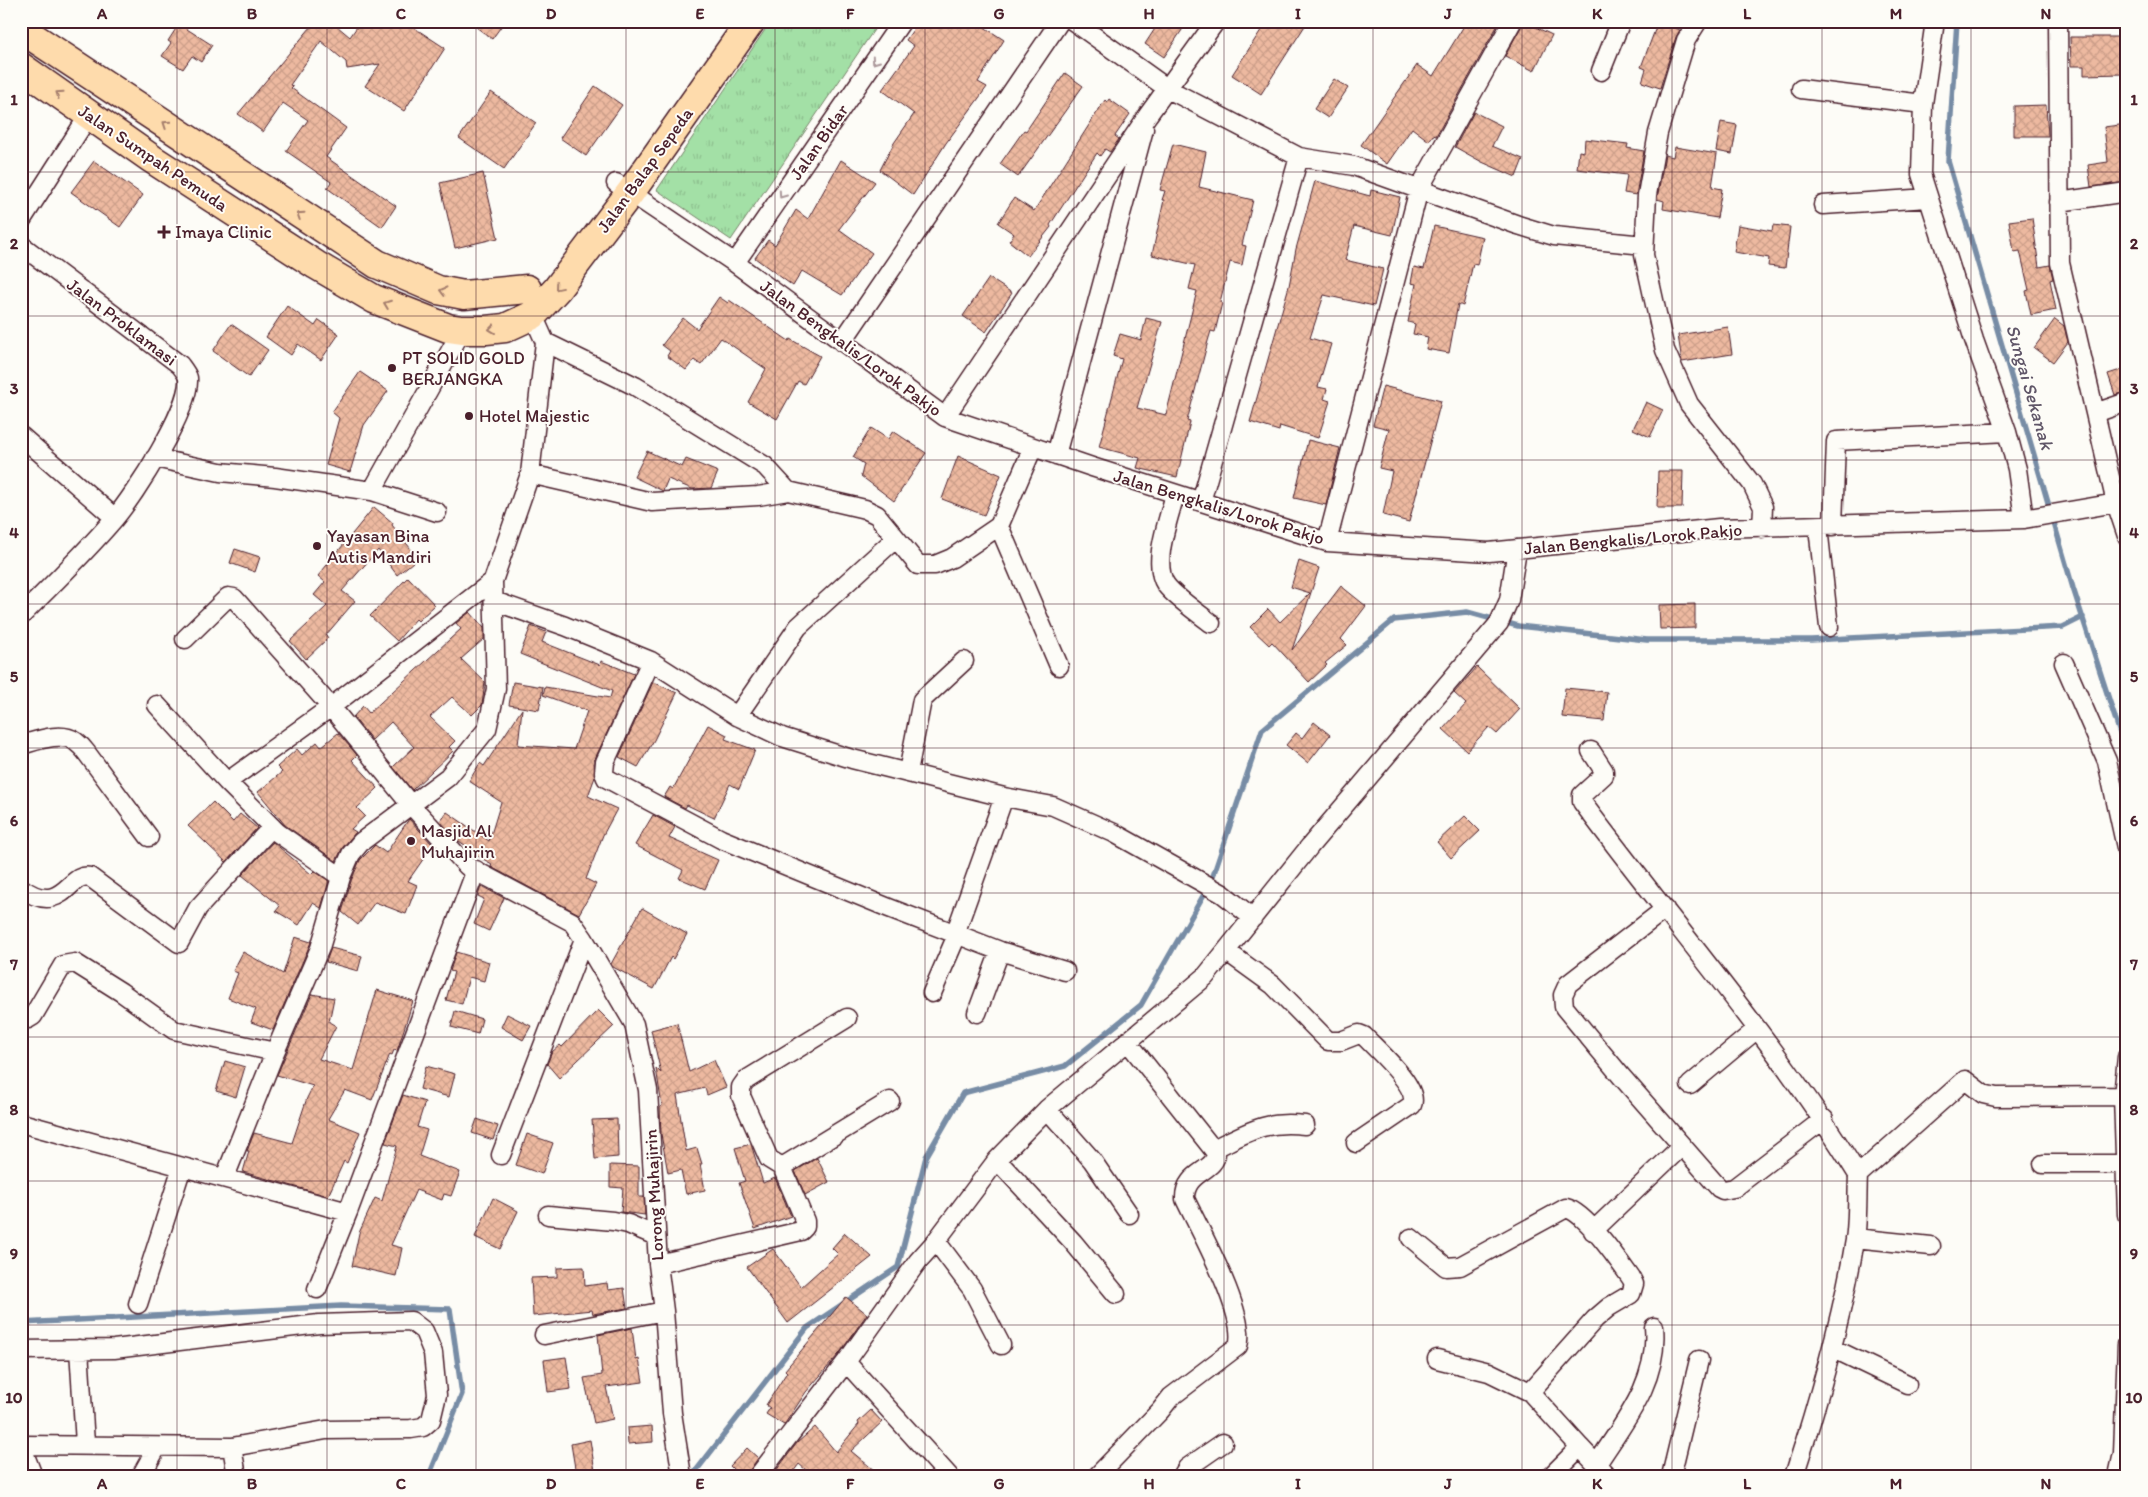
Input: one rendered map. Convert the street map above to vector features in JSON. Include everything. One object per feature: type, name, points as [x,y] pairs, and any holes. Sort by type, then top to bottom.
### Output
[{"type":"main road","name":"Jalan Balap Sepeda","points":[[623,188],[731,21]]},
{"type":"main road","name":"Jalan Balap Sepeda","points":[[530,302],[542,276],[623,188],[751,21]]},
{"type":"main road","name":"Jalan Sumpah Pemuda","points":[[21,29],[376,264],[438,290],[464,296],[530,302]]},
{"type":"main road","name":"Jalan Sumpah Pemuda","points":[[21,67],[152,159],[366,294],[448,328],[462,330],[505,328],[530,302]]},
{"type":"street","name":"Jalan Bidar","points":[[735,263],[902,21]]},
{"type":"street","points":[[842,342],[1060,21]]},
{"type":"street","points":[[1073,21],[1168,89],[1299,157],[1354,166],[1554,236],[1644,245]]},
{"type":"street","points":[[945,417],[1148,114],[1216,21]]},
{"type":"street","points":[[1601,71],[1621,21]]},
{"type":"street","points":[[1698,21],[1686,40],[1658,133],[1647,195],[1644,255],[1665,350],[1689,404],[1752,484],[1763,506],[1762,528]]},
{"type":"street","points":[[1935,21],[1923,104],[1921,174],[1974,340],[2008,432],[2027,518]]},
{"type":"street","points":[[2058,21],[2060,263],[2095,413],[2122,501],[2127,536]]},
{"type":"street","points":[[1327,542],[1419,189],[1512,22]]},
{"type":"street","points":[[1801,89],[1923,104]]},
{"type":"street","points":[[1056,455],[1148,114]]},
{"type":"street","points":[[21,222],[90,115]]},
{"type":"street","points":[[1201,502],[1299,157]]},
{"type":"street","name":"Jalan Bengkalis/Lorok Pakjo","points":[[623,188],[735,263],[945,417],[1175,494],[1327,542],[1489,552],[1719,528],[2027,518],[2122,501]]},
{"type":"street","points":[[2059,202],[2127,192]]},
{"type":"street","points":[[1823,204],[1928,198]]},
{"type":"street","name":"Jalan Proklamasi","points":[[21,245],[180,365],[188,376],[187,388],[170,435],[116,518],[21,616]]},
{"type":"street","points":[[225,1177],[275,1052],[320,948],[341,877],[352,854],[361,842],[448,777],[487,729],[496,689],[493,581],[530,474],[544,342],[530,302]]},
{"type":"street","points":[[372,491],[462,330]]},
{"type":"street","points":[[544,342],[636,386],[765,466],[788,491]]},
{"type":"street","points":[[2095,413],[2127,402]]},
{"type":"street","points":[[1829,627],[1826,526],[1836,441],[2008,432]]},
{"type":"street","points":[[21,436],[116,518]]},
{"type":"street","points":[[530,474],[652,502],[758,496],[788,491],[865,509],[876,515],[918,565],[935,565],[952,558],[999,526],[1033,447]]},
{"type":"street","points":[[155,458],[220,472],[275,477],[372,491],[437,512]]},
{"type":"street","points":[[1175,494],[1160,558],[1161,574],[1167,586],[1211,623]]},
{"type":"street","points":[[999,526],[1059,666]]},
{"type":"street","points":[[738,716],[798,627],[896,539]]},
{"type":"street","points":[[758,1476],[846,1362],[918,1261],[936,1241],[997,1160],[1047,1109],[1205,977],[1310,846],[1499,623],[1509,600],[1517,549]]},
{"type":"street","points":[[227,782],[331,708],[493,581]]},
{"type":"street","name":"Lorong Muhajirin","points":[[185,639],[228,597],[232,596],[331,708],[411,805],[467,866],[572,922],[584,939],[634,1024],[648,1090],[658,1264],[664,1311],[672,1413],[681,1470]]},
{"type":"street","points":[[494,601],[565,626],[651,662],[738,716],[782,737],[852,759],[1004,797],[1053,806],[1114,833],[1223,894],[1253,918]]},
{"type":"street","points":[[908,772],[922,700],[964,661]]},
{"type":"street","points":[[651,662],[605,762],[604,772],[606,778],[721,839],[1000,951],[1064,971]]},
{"type":"street","points":[[2064,663],[2107,761],[2127,852]]},
{"type":"street","points":[[157,705],[227,782],[272,827],[341,877]]},
{"type":"street","points":[[21,745],[53,738],[64,737],[74,740],[86,752],[148,837]]},
{"type":"street","points":[[1592,751],[1604,771],[1604,775],[1582,795],[1582,802],[1824,1119],[1858,1175],[1855,1238],[1832,1348],[1794,1476]]},
{"type":"street","points":[[932,993],[956,934],[1004,797]]},
{"type":"street","points":[[21,888],[34,897],[45,898],[59,895],[70,888],[77,878],[84,875],[90,877],[179,943],[198,908],[272,827]]},
{"type":"street","points":[[317,1288],[348,1212],[476,870]]},
{"type":"street","points":[[1665,909],[1568,984],[1563,995],[1564,1007],[1719,1188],[1728,1191],[1824,1119]]},
{"type":"street","points":[[501,1155],[584,939]]},
{"type":"street","points":[[1226,950],[1273,985],[1328,1041],[1341,1041],[1359,1034],[1364,1036],[1406,1081],[1413,1098],[1412,1106],[1356,1143]]},
{"type":"street","points":[[977,1013],[1000,951]]},
{"type":"street","points":[[21,1019],[28,1019],[33,1016],[63,965],[75,964],[121,992],[174,1030],[275,1052]]},
{"type":"street","points":[[658,1264],[804,1229],[805,1222],[782,1167],[769,1159],[741,1096],[741,1087],[746,1080],[847,1018]]},
{"type":"street","points":[[1690,1085],[1757,1029]]},
{"type":"street","points":[[1097,1476],[1160,1411],[1171,1397],[1238,1346],[1241,1338],[1239,1324],[1226,1286],[1185,1199],[1185,1189],[1189,1181],[1212,1163],[1216,1157],[1213,1149],[1127,1041]]},
{"type":"street","points":[[2127,1057],[2123,1096],[2127,1215]]},
{"type":"street","points":[[1858,1175],[1965,1080],[1983,1094],[1996,1098],[2123,1096]]},
{"type":"street","points":[[782,1167],[890,1101]]},
{"type":"street","points":[[1047,1109],[1092,1160],[1129,1214]]},
{"type":"street","points":[[1213,1149],[1249,1130],[1283,1122],[1305,1125]]},
{"type":"street","points":[[21,1123],[348,1212]]},
{"type":"street","points":[[1594,1231],[1682,1146]]},
{"type":"street","points":[[997,1160],[1072,1242],[1116,1294]]},
{"type":"street","points":[[2043,1164],[2126,1164]]},
{"type":"street","points":[[138,1304],[182,1167]]},
{"type":"street","points":[[1411,1238],[1446,1267],[1452,1268],[1460,1266],[1566,1208],[1574,1211],[1606,1243],[1630,1278],[1633,1288],[1631,1294],[1608,1307],[1530,1392]]},
{"type":"street","points":[[548,1215],[628,1224],[656,1236]]},
{"type":"street","points":[[1855,1238],[1931,1246]]},
{"type":"street","points":[[936,1241],[972,1289],[1001,1345]]},
{"type":"street","points":[[544,1335],[664,1311]]},
{"type":"street","points":[[21,1350],[114,1349],[319,1324],[411,1321],[424,1331],[433,1353],[437,1395],[430,1420],[422,1427],[326,1430],[232,1448],[84,1444],[21,1445],[33,1476]]},
{"type":"street","points":[[1437,1359],[1489,1372],[1530,1392],[1602,1470],[1645,1389],[1654,1347],[1654,1327]]},
{"type":"street","points":[[2118,1476],[2122,1453],[2127,1345]]},
{"type":"street","points":[[1832,1348],[1907,1384]]},
{"type":"street","points":[[79,1349],[84,1444]]},
{"type":"street","points":[[1671,1476],[1699,1360]]},
{"type":"street","points":[[846,1362],[949,1476]]},
{"type":"street","points":[[1182,1476],[1187,1468],[1223,1443]]},
{"type":"street","points":[[141,1476],[157,1447]]},
{"type":"street","points":[[1551,1476],[1580,1447]]},
{"type":"street","points":[[232,1448],[237,1476]]},
{"type":"green space","points":[[771,21],[880,21],[731,240],[657,190]]},
{"type":"building","points":[[316,21],[331,21],[350,37],[361,21],[404,21],[445,48],[404,111],[365,86],[380,64],[347,69],[346,62],[321,41],[290,85],[293,86],[291,88],[346,128],[326,157],[396,206],[382,227],[327,188],[331,182],[286,151],[308,120],[283,103],[263,132],[238,114]]},
{"type":"building","points":[[468,21],[505,21],[492,39]]},
{"type":"building","points":[[919,21],[975,21],[1004,40],[978,82],[987,87],[946,143],[913,195],[880,170],[894,143],[914,114],[882,90],[914,46],[906,40]]},
{"type":"building","points":[[1160,21],[1188,21],[1164,57],[1145,44]]},
{"type":"building","points":[[1267,21],[1308,21],[1261,94],[1232,75]]},
{"type":"building","points":[[1467,21],[1500,21],[1436,136],[1433,135],[1429,141],[1412,128],[1387,164],[1361,145],[1417,65],[1433,76]]},
{"type":"building","points":[[1523,21],[1552,35],[1534,71],[1505,56]]},
{"type":"building","points":[[1658,22],[1680,30],[1660,88],[1642,82],[1646,69],[1641,67]]},
{"type":"building","points":[[179,24],[212,45],[201,62],[192,56],[183,69],[162,56],[171,43],[168,41]]},
{"type":"building","points":[[2070,37],[2122,37],[2122,74],[2084,75],[2084,66],[2071,66]]},
{"type":"building","points":[[1065,73],[1083,86],[1018,177],[1000,164],[1024,130],[1026,131]]},
{"type":"building","points":[[1334,79],[1348,88],[1328,118],[1314,109]]},
{"type":"building","points":[[595,86],[622,105],[586,156],[560,138]]},
{"type":"building","points":[[491,92],[536,123],[504,169],[459,138]]},
{"type":"building","points":[[1109,99],[1130,114],[1115,136],[1119,139],[1110,152],[1105,149],[1100,156],[1097,153],[1050,225],[1051,227],[1028,256],[1009,241],[1014,234],[998,223],[1014,198],[1034,211],[1105,100],[1107,102]]},
{"type":"building","points":[[2046,105],[2048,136],[2014,136],[2014,106]]},
{"type":"building","points":[[1474,112],[1502,126],[1492,146],[1523,159],[1516,177],[1482,162],[1455,147]]},
{"type":"building","points":[[1721,122],[1737,125],[1732,154],[1716,151]]},
{"type":"building","points":[[2127,124],[2127,149],[2123,149],[2127,182],[2091,187],[2088,165],[2108,162],[2104,127]]},
{"type":"building","points":[[1585,139],[1628,144],[1627,148],[1644,151],[1636,195],[1624,193],[1627,175],[1577,169],[1579,151],[1584,152]]},
{"type":"building","points":[[1173,144],[1206,152],[1199,187],[1253,200],[1242,245],[1246,246],[1242,265],[1230,262],[1215,332],[1211,331],[1187,421],[1190,422],[1177,477],[1137,468],[1140,458],[1099,447],[1122,359],[1113,356],[1120,334],[1141,340],[1146,318],[1162,322],[1137,408],[1166,415],[1197,291],[1189,289],[1195,265],[1152,255],[1164,200],[1162,200],[1165,191],[1160,190]]},
{"type":"building","points":[[1675,147],[1717,154],[1712,187],[1722,189],[1717,218],[1663,209],[1664,201],[1657,199],[1665,155],[1673,157]]},
{"type":"building","points":[[841,160],[875,182],[839,229],[872,253],[842,295],[802,271],[793,286],[755,258],[768,240],[775,245],[796,210],[808,219]]},
{"type":"building","points":[[94,161],[143,195],[120,227],[71,192]]},
{"type":"building","points":[[483,173],[498,238],[455,248],[440,183]]},
{"type":"building","points":[[1315,181],[1370,196],[1371,190],[1400,197],[1392,235],[1354,226],[1345,260],[1383,269],[1374,306],[1324,295],[1310,338],[1331,344],[1318,387],[1327,389],[1324,399],[1330,401],[1318,438],[1280,426],[1279,431],[1250,422],[1289,286],[1296,249]]},
{"type":"building","points":[[2032,218],[2039,267],[2050,265],[2053,279],[2050,280],[2056,310],[2031,315],[2026,291],[2029,290],[2020,251],[2014,252],[2009,221]]},
{"type":"building","points":[[1738,225],[1772,231],[1773,225],[1790,227],[1785,268],[1768,266],[1769,258],[1734,252]]},
{"type":"building","points":[[1434,226],[1483,237],[1477,265],[1473,264],[1463,306],[1458,304],[1449,353],[1426,349],[1428,337],[1413,334],[1415,324],[1408,322],[1416,284],[1411,283],[1414,267],[1424,269]]},
{"type":"building","points":[[989,278],[1012,293],[986,332],[963,316]]},
{"type":"building","points":[[719,297],[728,303],[729,300],[789,341],[790,339],[820,356],[804,384],[798,381],[777,419],[748,402],[766,369],[721,338],[701,365],[694,360],[686,370],[667,356],[670,351],[662,345],[683,318],[697,329]]},
{"type":"building","points":[[287,306],[315,326],[319,320],[339,334],[321,360],[298,344],[291,355],[266,337]]},
{"type":"building","points":[[2055,319],[2064,326],[2068,342],[2053,362],[2034,348]]},
{"type":"building","points":[[231,324],[268,350],[249,377],[213,351]]},
{"type":"building","points":[[1728,327],[1732,354],[1682,362],[1678,335]]},
{"type":"building","points":[[2127,368],[2127,392],[2115,395],[2108,374]]},
{"type":"building","points":[[360,372],[388,391],[364,425],[350,472],[326,465],[339,418],[332,412]]},
{"type":"building","points":[[1383,386],[1441,401],[1409,522],[1383,515],[1392,471],[1379,468],[1389,429],[1373,425]]},
{"type":"building","points":[[1646,402],[1663,410],[1650,437],[1633,429]]},
{"type":"building","points":[[871,428],[888,439],[893,431],[926,453],[894,501],[861,476],[864,464],[853,457]]},
{"type":"building","points":[[1308,440],[1340,448],[1326,505],[1294,498]]},
{"type":"building","points":[[647,451],[682,467],[686,459],[718,472],[711,488],[692,489],[668,479],[663,491],[634,477]]},
{"type":"building","points":[[958,456],[1001,475],[984,515],[942,499]]},
{"type":"building","points":[[1658,471],[1683,471],[1682,508],[1657,508]]},
{"type":"building","points":[[374,507],[393,523],[392,525],[418,558],[397,575],[378,550],[342,591],[355,601],[326,635],[328,638],[306,659],[290,641],[327,606],[314,595],[325,582],[318,576]]},
{"type":"building","points":[[235,549],[260,557],[255,572],[230,563]]},
{"type":"building","points":[[1299,561],[1319,568],[1292,650],[1341,586],[1366,606],[1341,639],[1347,645],[1325,663],[1327,665],[1309,682],[1272,642],[1269,645],[1250,627],[1268,609],[1280,622],[1310,593],[1291,587]]},
{"type":"building","points":[[408,577],[435,605],[418,621],[416,619],[397,641],[370,616]]},
{"type":"building","points":[[1695,604],[1695,628],[1660,629],[1659,605]]},
{"type":"building","points":[[470,612],[484,628],[484,639],[461,659],[485,682],[482,705],[472,715],[452,697],[430,717],[455,741],[449,747],[453,751],[412,790],[393,767],[414,747],[391,722],[372,740],[353,717],[363,706],[369,713],[461,629],[456,623]]},
{"type":"building","points":[[531,626],[546,632],[542,642],[600,665],[601,661],[634,674],[594,761],[595,777],[588,796],[617,809],[603,835],[586,879],[596,884],[579,914],[491,867],[492,864],[474,854],[475,852],[456,839],[440,821],[447,812],[489,841],[501,802],[469,781],[480,763],[484,766],[522,709],[518,745],[574,749],[587,711],[543,695],[545,687],[610,698],[612,691],[520,654]]},
{"type":"building","points":[[1477,667],[1520,709],[1497,734],[1489,727],[1467,751],[1443,729],[1466,704],[1454,693]]},
{"type":"building","points":[[513,682],[543,687],[539,710],[509,705]]},
{"type":"building","points":[[653,682],[677,693],[654,740],[638,767],[619,757]]},
{"type":"building","points":[[1565,688],[1607,692],[1604,721],[1562,717]]},
{"type":"building","points":[[1314,722],[1330,735],[1308,763],[1286,745],[1296,733],[1302,738]]},
{"type":"building","points":[[708,725],[727,735],[725,739],[755,750],[739,789],[730,784],[714,818],[687,805],[685,808],[664,797],[670,787],[673,789]]},
{"type":"building","points":[[338,733],[357,755],[352,760],[378,788],[357,808],[365,816],[351,829],[356,832],[343,847],[336,861],[285,825],[258,792],[282,772],[277,767],[297,749],[302,755],[317,742],[321,747]]},
{"type":"building","points":[[213,802],[233,822],[240,814],[257,828],[226,862],[188,826]]},
{"type":"building","points":[[653,815],[675,827],[669,838],[718,860],[705,889],[679,878],[683,870],[635,845]]},
{"type":"building","points":[[1465,816],[1480,831],[1451,858],[1437,842]]},
{"type":"building","points":[[409,819],[433,845],[408,881],[417,885],[406,914],[375,902],[358,925],[342,912],[351,881],[360,860],[375,845],[386,853]]},
{"type":"building","points":[[273,842],[311,874],[314,871],[329,881],[321,908],[313,903],[299,925],[276,911],[280,906],[242,875]]},
{"type":"building","points":[[481,886],[504,898],[489,931],[474,924],[484,899],[478,896]]},
{"type":"building","points":[[642,908],[687,934],[673,959],[671,957],[654,989],[613,967],[611,964]]},
{"type":"building","points":[[295,937],[311,942],[273,1030],[251,1022],[256,1009],[228,998],[238,973],[233,971],[243,952],[283,974]]},
{"type":"building","points":[[331,948],[362,956],[358,971],[326,962]]},
{"type":"building","points":[[456,952],[489,962],[484,981],[469,977],[462,1004],[446,1000],[454,972],[450,971]]},
{"type":"building","points":[[377,990],[413,1001],[397,1051],[394,1050],[392,1055],[390,1054],[372,1100],[345,1090],[328,1119],[360,1132],[347,1163],[344,1161],[328,1196],[243,1172],[249,1151],[247,1151],[254,1133],[292,1143],[313,1086],[277,1075],[312,994],[334,998],[329,1022],[336,1026],[319,1059],[353,1070]]},
{"type":"building","points":[[598,1010],[614,1026],[559,1078],[547,1064],[552,1052],[560,1045],[562,1047]]},
{"type":"building","points":[[455,1011],[482,1019],[478,1034],[451,1027]]},
{"type":"building","points":[[507,1014],[531,1026],[523,1040],[501,1027]]},
{"type":"building","points":[[677,1023],[689,1072],[714,1060],[726,1087],[707,1095],[705,1088],[677,1095],[686,1151],[697,1148],[702,1164],[700,1164],[705,1190],[686,1194],[681,1170],[668,1173],[661,1134],[660,1107],[662,1106],[656,1068],[661,1073],[651,1030]]},
{"type":"building","points":[[225,1061],[245,1067],[236,1097],[216,1091]]},
{"type":"building","points":[[426,1066],[455,1074],[449,1097],[420,1089]]},
{"type":"building","points":[[403,1095],[425,1102],[417,1127],[427,1130],[419,1156],[460,1172],[451,1196],[444,1194],[442,1200],[416,1190],[391,1245],[402,1248],[396,1276],[352,1266],[359,1233],[375,1198],[382,1201],[397,1146],[385,1143]]},
{"type":"building","points":[[477,1119],[498,1126],[493,1140],[472,1133]]},
{"type":"building","points":[[617,1119],[618,1157],[595,1159],[592,1120]]},
{"type":"building","points":[[527,1134],[553,1143],[542,1174],[516,1165]]},
{"type":"building","points":[[751,1144],[763,1183],[775,1178],[791,1216],[755,1229],[739,1183],[745,1181],[735,1148]]},
{"type":"building","points":[[817,1158],[829,1182],[805,1195],[795,1171]]},
{"type":"building","points":[[610,1165],[639,1166],[639,1197],[644,1197],[645,1215],[621,1212],[623,1188],[610,1187]]},
{"type":"building","points":[[493,1198],[518,1211],[500,1249],[475,1237]]},
{"type":"building","points":[[845,1233],[872,1257],[788,1323],[747,1267],[773,1249],[801,1287],[838,1254],[832,1248]]},
{"type":"building","points":[[584,1267],[585,1286],[607,1283],[608,1290],[624,1288],[627,1308],[593,1314],[592,1310],[533,1316],[531,1278],[557,1277],[557,1268]]},
{"type":"building","points":[[846,1297],[867,1314],[839,1354],[806,1392],[784,1425],[766,1414],[770,1408],[766,1405],[787,1372],[785,1370]]},
{"type":"building","points":[[632,1328],[636,1360],[639,1359],[643,1382],[606,1387],[613,1419],[594,1423],[584,1378],[602,1375],[598,1335]]},
{"type":"building","points":[[566,1357],[571,1389],[548,1392],[544,1360]]},
{"type":"building","points":[[871,1410],[882,1422],[851,1451],[881,1476],[813,1476],[799,1464],[790,1476],[772,1476],[797,1443],[815,1427],[836,1452],[859,1424],[858,1422]]},
{"type":"building","points":[[652,1426],[653,1442],[628,1444],[627,1428]]},
{"type":"building","points":[[590,1440],[595,1471],[576,1474],[571,1444]]},
{"type":"building","points":[[747,1448],[758,1458],[748,1476],[740,1476],[730,1466]]},
{"type":"waterway","name":"Sungai Sekanak","points":[[1957,21],[1948,161],[2073,588],[2127,755]]},
{"type":"waterway","points":[[692,1476],[807,1328],[898,1267],[926,1157],[963,1093],[1065,1066],[1141,1005],[1211,882],[1262,730],[1394,620],[1467,612],[1518,626],[1647,640],[1811,640],[2063,627],[2083,617]]},
{"type":"waterway","points":[[21,1323],[341,1306],[450,1309],[462,1394],[429,1476]]},
{"type":"place","name":"Imaya Clinic","points":[[164,232]]},
{"type":"place","name":"PT SOLID GOLD BERJANGKA","points":[[392,368]]},
{"type":"place","name":"Hotel Majestic","points":[[469,416]]},
{"type":"place","name":"Yayasan Bina Autis Mandiri","points":[[317,546]]},
{"type":"place","name":"Masjid Al Muhajirin","points":[[411,841]]}]
